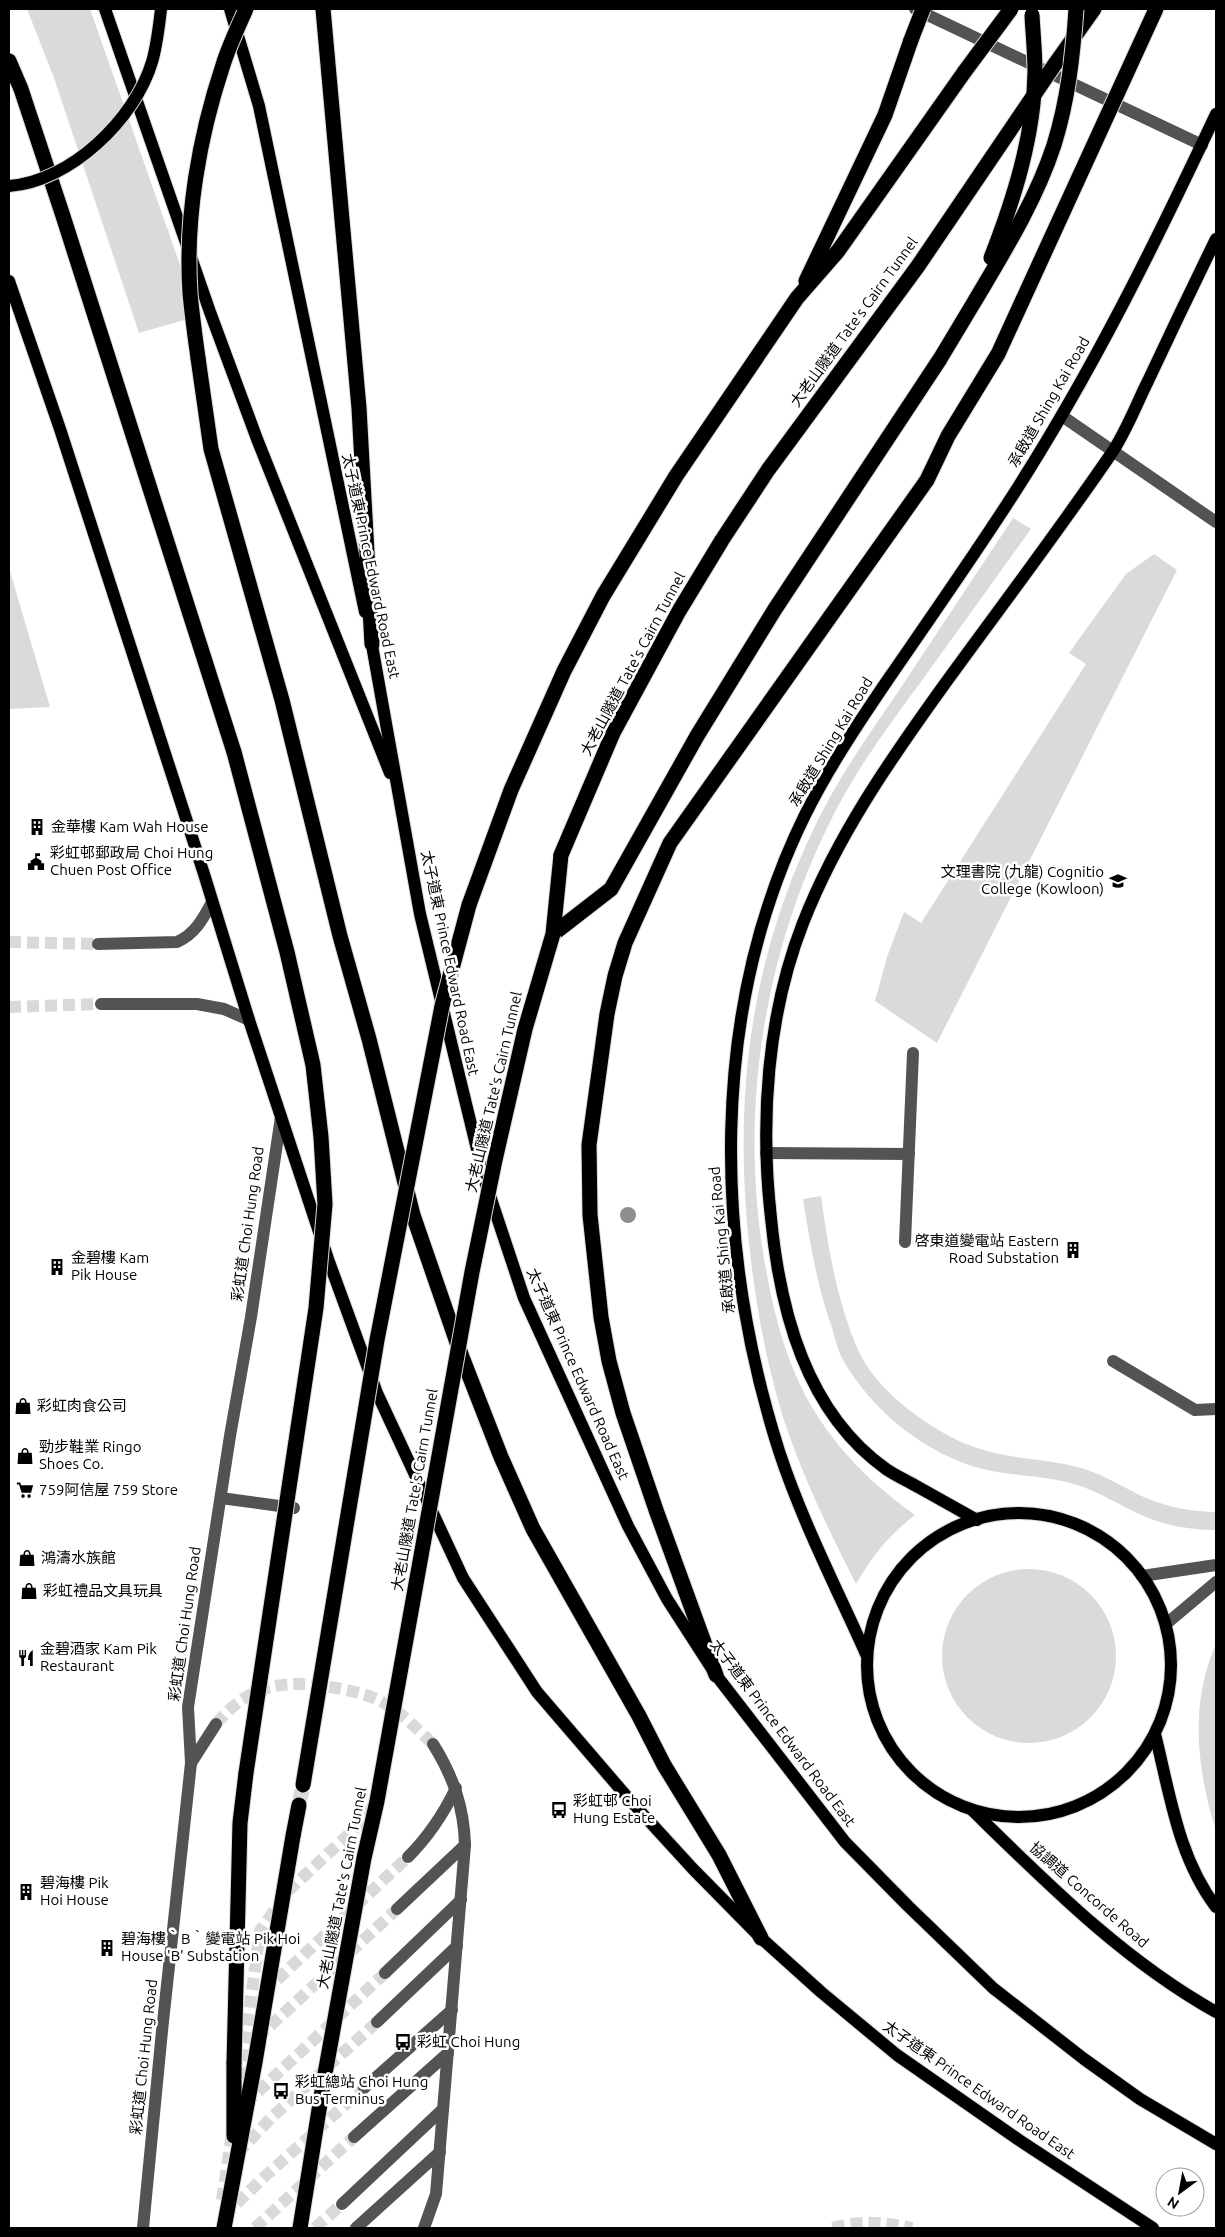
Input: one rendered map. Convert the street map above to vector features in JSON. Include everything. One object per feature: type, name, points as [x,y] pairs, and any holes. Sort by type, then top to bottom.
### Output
[{"type":"highway","points":[[246,9],[223,64],[207,118],[195,185],[190,239],[191,302],[211,449],[282,700],[340,936],[356,991],[413,1215],[462,1357],[501,1457],[533,1528],[639,1716],[664,1766],[719,1855],[761,1938]]},
{"type":"highway","points":[[323,9],[359,408],[372,644]]},
{"type":"highway","points":[[797,298],[884,115],[923,9]]},
{"type":"highway","points":[[303,1785],[377,1340],[442,1006],[469,905],[511,790],[538,726],[603,596],[676,476],[797,298],[838,252],[1011,9]]},
{"type":"highway","points":[[976,299],[1002,230],[1024,152],[1035,73],[1030,9]]},
{"type":"highway","points":[[554,934],[611,889],[697,736],[775,609],[940,359],[1010,240],[1036,190],[1053,146],[1064,105],[1072,61],[1076,9]]},
{"type":"highway","name":"大老山隧道 Tate's Cairn Tunnel","points":[[300,2228],[328,2057],[364,1858],[377,1801],[472,1272],[510,1088],[525,1030],[554,934],[561,855],[613,733],[680,611],[768,470],[918,266],[1054,64],[1094,9]]},
{"type":"highway","points":[[716,1675],[641,1467],[608,1361],[600,1317],[590,1215],[589,1145],[600,1058],[614,976],[637,914],[670,842],[927,480],[948,436],[998,354],[1156,9]]},
{"type":"highway","points":[[9,61],[21,89],[63,216],[234,752],[303,1015],[317,1090],[325,1204],[316,1308],[240,1823],[234,2064],[234,2170]]},
{"type":"highway","points":[[224,2228],[255,2062],[299,1805]]},
{"type":"main road","points":[[9,186],[38,180],[63,168],[87,152],[121,118],[142,87],[152,62],[161,9]]},
{"type":"main road","name":"太子道東 Prince Edward Road East","points":[[230,9],[259,106],[372,644],[420,914],[451,1049],[484,1178],[524,1298],[628,1526],[667,1599],[716,1675],[845,1842],[993,1988],[1084,2059],[1140,2099],[1216,2144]]},
{"type":"main road","points":[[106,14],[210,312],[257,440],[400,798]]},
{"type":"main road","name":"承啟道 Shing Kai Road","points":[[866,1654],[796,1496],[777,1445],[753,1354],[743,1299],[732,1204],[730,1149],[736,1055],[745,995],[756,946],[773,891],[805,814],[833,763],[1008,504],[1062,416],[1128,297],[1216,114]]},
{"type":"main road","points":[[977,1520],[887,1470],[862,1450],[841,1427],[822,1400],[795,1340],[782,1289],[772,1237],[767,1185],[766,1153],[769,1079],[776,1027],[787,975],[802,925],[823,878],[873,788],[901,746],[1114,450],[1216,239]]},
{"type":"main road","name":"太子道東 Prince Edward Road East","points":[[9,281],[60,429],[249,1020],[328,1259],[377,1393],[463,1578],[543,1698],[693,1870],[761,1938],[821,1992],[897,2055],[1019,2140],[1153,2228]]},
{"type":"main road","points":[[1007,1514],[1038,1514],[1069,1521],[1097,1534],[1122,1552],[1142,1576],[1155,1597],[1166,1624],[1172,1661],[1168,1699],[1156,1734],[1130,1770],[1097,1797],[1057,1813],[1014,1817],[972,1810],[935,1793],[904,1766],[882,1732],[869,1694],[866,1654],[873,1618],[889,1584],[912,1555],[942,1534],[977,1520],[1007,1514]]},
{"type":"main road","points":[[1156,1734],[1176,1824],[1190,1862],[1216,1907]]},
{"type":"main road","name":"協調道 Concorde Road","points":[[972,1810],[1062,1897],[1108,1938],[1157,1975],[1216,2012]]},
{"type":"street","points":[[915,9],[1202,145]]},
{"type":"street","points":[[1062,416],[1216,522]]},
{"type":"street","points":[[98,944],[177,942],[187,937],[202,922],[212,902]]},
{"type":"street","points":[[101,1004],[197,1004],[224,1009],[249,1020]]},
{"type":"street","points":[[905,1242],[913,1053]]},
{"type":"street","name":"彩虹道 Choi Hung Road","points":[[143,2228],[191,1764],[188,1707],[281,1116]]},
{"type":"street","points":[[766,1153],[909,1154]]},
{"type":"street","points":[[1112,1361],[1195,1410],[1216,1409]]},
{"type":"street","points":[[221,1498],[294,1508]]},
{"type":"street","points":[[1142,1576],[1216,1565]]},
{"type":"street","points":[[1166,1624],[1216,1582]]},
{"type":"street","points":[[191,1764],[216,1724]]},
{"type":"street","points":[[424,2228],[436,2194],[465,1845],[464,1820],[456,1788],[447,1766],[433,1744]]},
{"type":"street","points":[[408,1857],[434,1828],[444,1813],[456,1788]]},
{"type":"street","points":[[397,1909],[465,1845]]},
{"type":"street","points":[[385,1973],[461,1900]]},
{"type":"street","points":[[377,2022],[456,1946]]},
{"type":"street","points":[[364,2088],[452,2010]]},
{"type":"street","points":[[354,2137],[448,2053]]},
{"type":"street","points":[[342,2204],[443,2109]]},
{"type":"street","points":[[356,2228],[440,2152]]},
{"type":"shaded area","points":[[27,9],[90,9],[198,316],[139,333],[54,78]]},
{"type":"shaded area","points":[[1013,518],[1031,529],[873,749],[849,786],[829,824],[806,876],[787,929],[772,984],[762,1039],[756,1095],[755,1152],[758,1208],[765,1264],[782,1338],[803,1390],[833,1438],[871,1480],[915,1515],[882,1546],[856,1584],[825,1522],[798,1458],[782,1414],[759,1318],[751,1260],[744,1146],[745,1090],[751,1035],[761,980],[775,926],[794,873],[818,820],[856,754]]},
{"type":"shaded area","points":[[1154,554],[1177,570],[937,1043],[875,1001],[887,957],[904,912],[921,923],[1086,664],[1069,653],[1126,574]]},
{"type":"shaded area","points":[[9,568],[50,707],[9,709]]},
{"type":"shaded area","points":[[821,1196],[834,1274],[844,1313],[858,1350],[866,1365],[878,1380],[907,1408],[941,1431],[974,1447],[1001,1454],[1081,1468],[1098,1474],[1154,1501],[1190,1510],[1216,1512],[1216,1530],[1186,1528],[1157,1521],[1093,1491],[1064,1481],[996,1472],[969,1465],[931,1448],[897,1423],[867,1394],[843,1360],[838,1349],[818,1280],[803,1199]]},
{"type":"shaded area","points":[[1038,1569],[1062,1575],[1077,1583],[1091,1594],[1102,1608],[1110,1623],[1115,1639],[1115,1673],[1110,1689],[1102,1704],[1091,1718],[1077,1729],[1062,1737],[1046,1742],[1020,1743],[996,1737],[981,1729],[967,1718],[956,1704],[948,1689],[943,1673],[942,1647],[948,1623],[956,1608],[967,1594],[981,1583],[996,1575],[1012,1570]]},
{"type":"shaded area","points":[[1216,1644],[1216,1831],[1204,1784],[1199,1737],[1199,1713],[1207,1667]]},
{"type":"tunnel","points":[[9,942],[98,944]]},
{"type":"tunnel","points":[[9,1007],[101,1004]]},
{"type":"tunnel","points":[[216,1724],[229,1710],[256,1692],[270,1687],[285,1685],[318,1685],[355,1692],[380,1701],[404,1717],[433,1744]]},
{"type":"tunnel","points":[[299,1805],[303,1785]]},
{"type":"tunnel","points":[[240,2079],[260,1931],[288,1891],[364,1820],[373,1805]]},
{"type":"tunnel","points":[[264,1992],[408,1857]]},
{"type":"tunnel","points":[[257,2038],[397,1909]]},
{"type":"tunnel","points":[[245,2104],[385,1973]]},
{"type":"tunnel","points":[[237,2154],[272,2117],[377,2022]]},
{"type":"tunnel","points":[[224,2216],[262,2179],[364,2088]]},
{"type":"tunnel","points":[[222,2200],[233,2126]]},
{"type":"tunnel","points":[[255,2228],[354,2137]]},
{"type":"tunnel","points":[[315,2228],[342,2204]]},
{"type":"tunnel","points":[[833,2228],[843,2225],[872,2223],[912,2228]]},
{"type":"place","name":"金華樓 Kam Wah House","points":[[37,827]]},
{"type":"place","name":"彩虹邨郵政局 Choi Hung Chuen Post Office","points":[[36,862]]},
{"type":"place","name":"文理書院 (九龍) Cognitio College (Kowloon)","points":[[1118,881]]},
{"type":"place","name":"啓東道變電站 Eastern Road Substation","points":[[1073,1250]]},
{"type":"place","name":"金碧樓 Kam Pik House","points":[[57,1267]]},
{"type":"place","name":"彩虹肉食公司","points":[[23,1406]]},
{"type":"place","name":"勁步鞋業 Ringo Shoes Co.","points":[[25,1456]]},
{"type":"place","name":"759阿信屋 759 Store","points":[[25,1490]]},
{"type":"place","name":"鴻濤水族館","points":[[27,1558]]},
{"type":"place","name":"彩虹禮品文具玩具","points":[[29,1591]]},
{"type":"place","name":"金碧酒家 Kam Pik Restaurant","points":[[26,1658]]},
{"type":"place","name":"彩虹邨 Choi Hung Estate","points":[[559,1810]]},
{"type":"place","name":"碧海樓 Pik Hoi House","points":[[26,1892]]},
{"type":"place","name":"碧海樓‵B‵變電站 Pik Hoi House 'B' Substation","points":[[107,1948]]},
{"type":"place","name":"彩虹 Choi Hung","points":[[403,2042]]},
{"type":"place","name":"彩虹總站 Choi Hung Bus Terminus","points":[[281,2091]]}]
